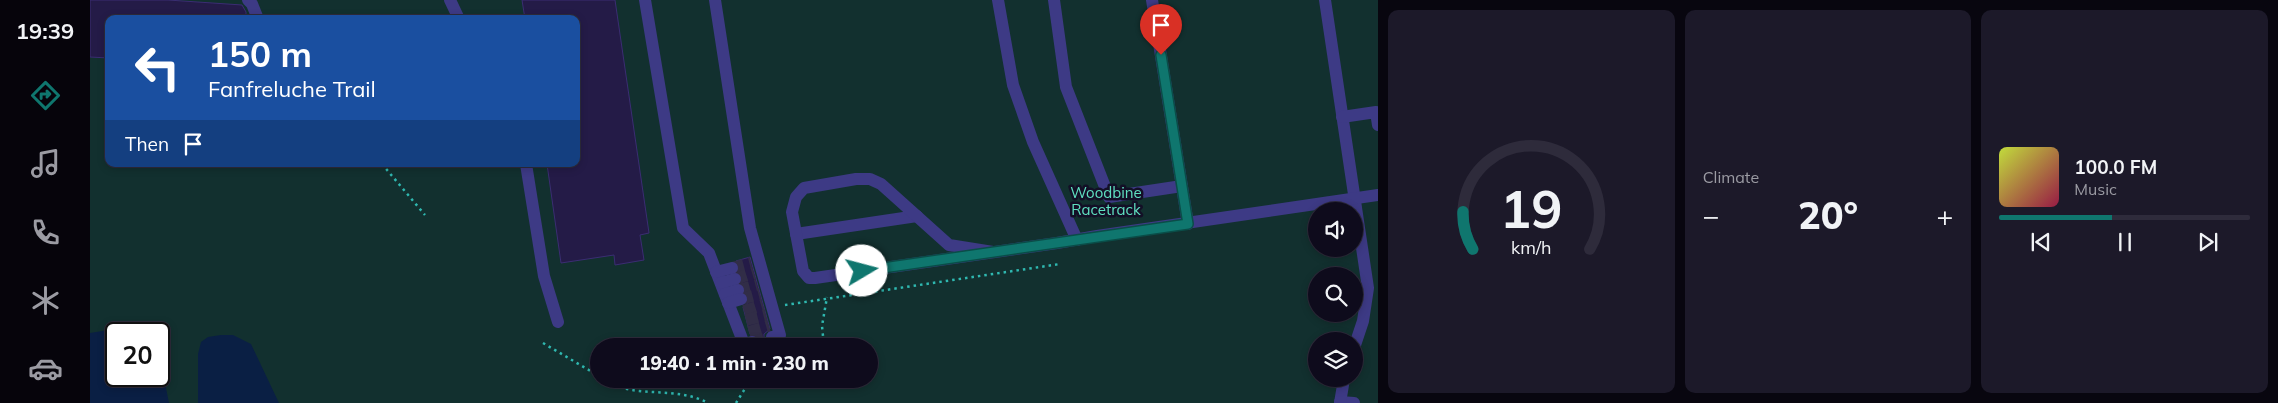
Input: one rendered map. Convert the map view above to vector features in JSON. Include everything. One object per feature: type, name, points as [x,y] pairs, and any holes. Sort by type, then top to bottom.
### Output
[{"type":"street","points":[[248,0],[252,4],[256,15]]},
{"type":"street","points":[[450,0],[457,15]]},
{"type":"street","points":[[645,0],[683,228],[709,253],[736,304]]},
{"type":"street","points":[[715,0],[750,228],[767,299]]},
{"type":"street","points":[[998,0],[1012,85],[1033,142],[1077,240]]},
{"type":"street","points":[[1054,0],[1066,87],[1109,197],[1182,186]]},
{"type":"street","points":[[1152,0],[1188,224]]},
{"type":"street","points":[[1325,0],[1368,288],[1359,332]]},
{"type":"street","points":[[1342,118],[1376,112],[1378,125]]},
{"type":"street","points":[[526,167],[544,276],[558,322]]},
{"type":"street","points":[[992,252],[948,245],[881,184],[870,179],[856,179],[804,188],[796,197],[792,212],[803,271],[809,278],[1077,240],[1188,224],[1378,195]]},
{"type":"street","points":[[796,234],[916,216]]},
{"type":"street","points":[[1343,387],[1340,403],[1354,403]]},
{"type":"path","points":[[385,167],[425,215]]},
{"type":"path","points":[[767,299],[827,297],[1060,264]]},
{"type":"path","points":[[821,338],[827,297]]},
{"type":"path","points":[[543,343],[590,371]]},
{"type":"path","points":[[627,388],[632,390],[668,391],[700,399],[708,403]]},
{"type":"path","points":[[736,403],[745,388]]},
{"type":"green space","name":"Woodbine Racetrack","points":[[90,0],[1378,0],[1378,403],[90,403]]},
{"type":"water","points":[[105,331],[105,387],[166,387],[169,403],[90,403],[90,333]]},
{"type":"water","points":[[233,335],[251,344],[279,403],[198,403],[198,354],[201,342],[208,337]]},
{"type":"building","points":[[90,0],[168,0],[242,5],[246,12],[246,15],[105,15],[105,58],[90,57]]},
{"type":"building","points":[[522,0],[615,0],[649,233],[640,235],[644,260],[615,265],[614,255],[561,263],[547,167],[580,167],[580,15],[524,15]]},
{"type":"building","points":[[750,257],[770,329],[764,334],[764,338],[758,338],[750,334],[743,307],[747,304],[749,297],[742,283],[743,277],[739,272],[740,266],[736,261]]},
{"type":"tunnel","points":[[732,268],[751,263]]},
{"type":"tunnel","points":[[735,279],[754,273]]},
{"type":"tunnel","points":[[738,290],[757,285]]},
{"type":"tunnel","points":[[741,299],[760,294]]},
{"type":"tunnel","points":[[744,311],[763,305]]},
{"type":"tunnel","points":[[746,320],[766,315]]},
{"type":"tunnel","points":[[749,332],[769,326]]},
{"type":"tunnel","points":[[768,338],[772,337]]},
{"type":"route","points":[[862,271],[1188,224],[1161,55]]}]
